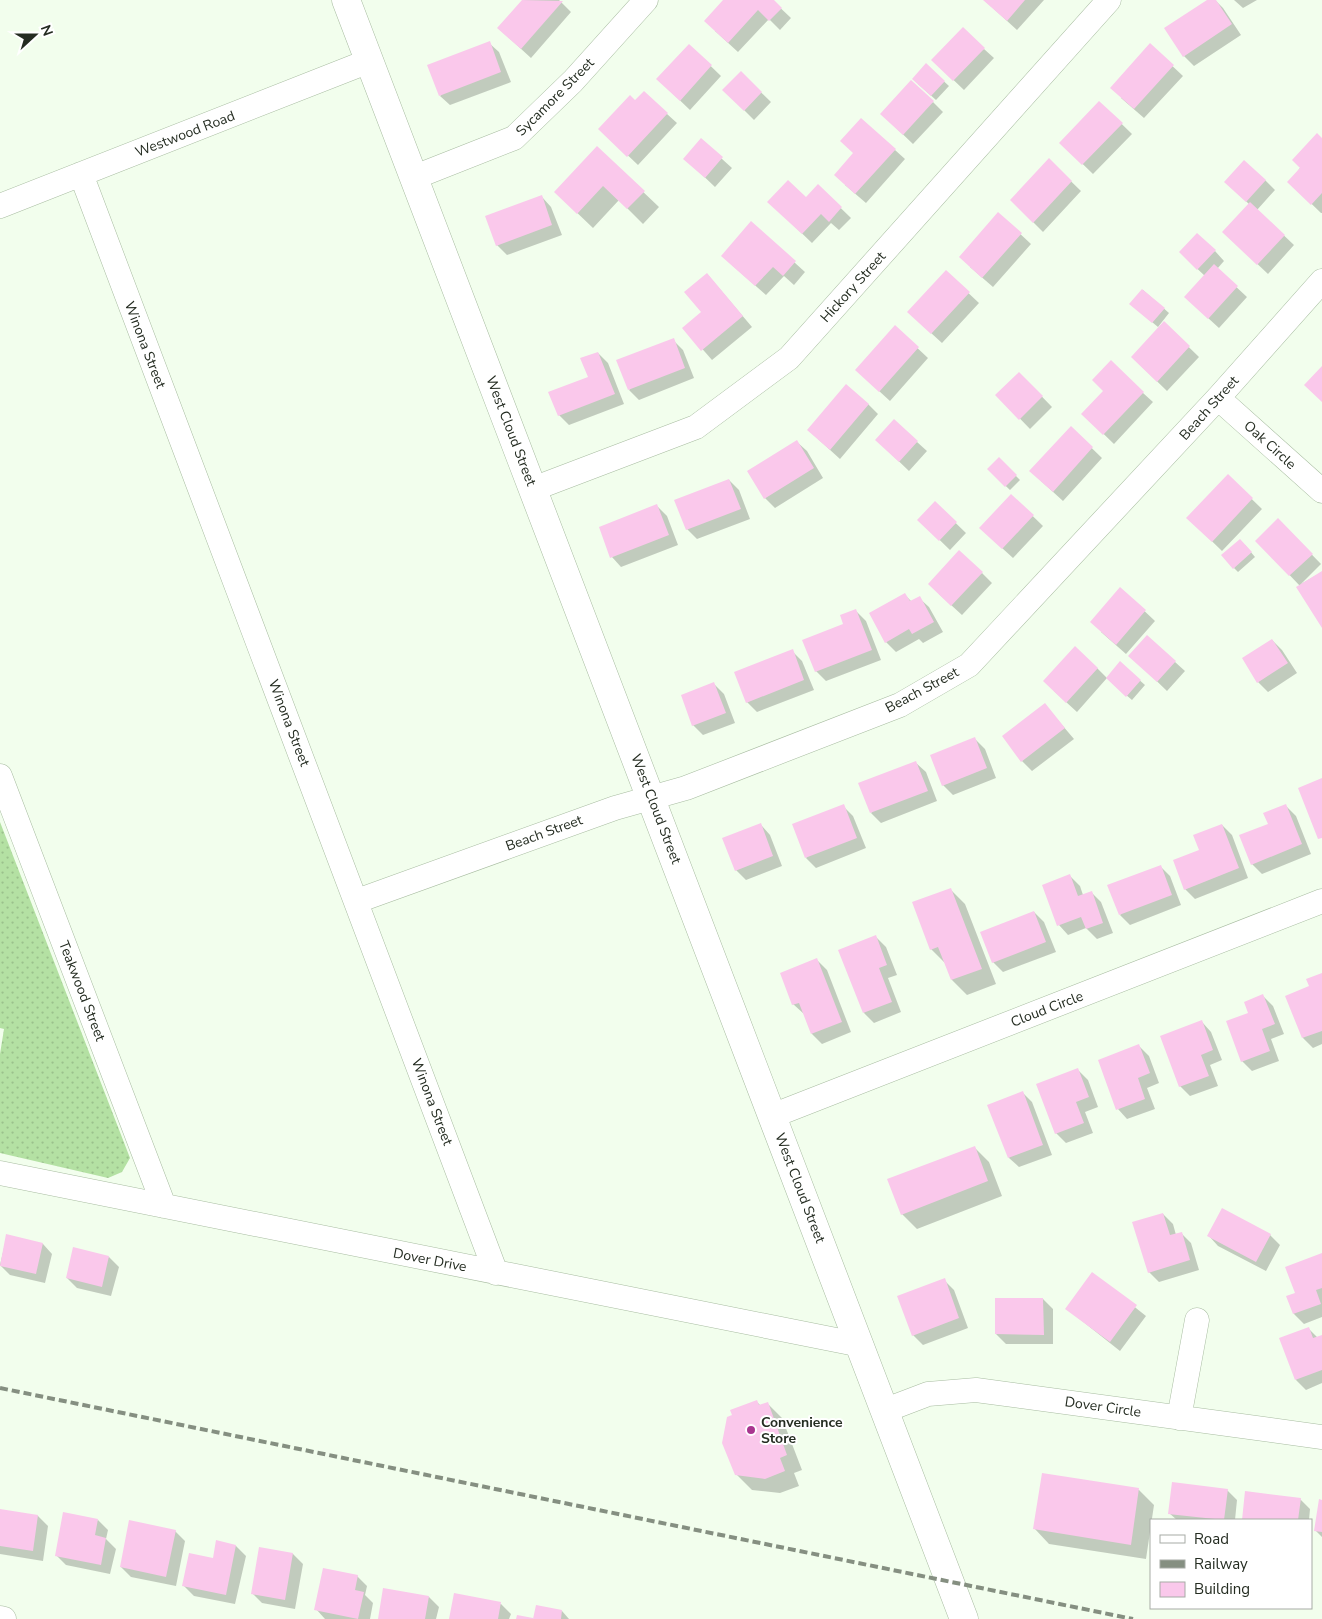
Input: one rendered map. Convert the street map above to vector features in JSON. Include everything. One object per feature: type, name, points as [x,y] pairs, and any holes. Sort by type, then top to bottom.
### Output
[{"type":"main road","name":"West Cloud Street","points":[[346,0],[886,1410],[964,1619]]},
{"type":"street","name":"Sycamore Street","points":[[415,177],[514,138],[573,81],[646,0]]},
{"type":"street","name":"Hickory Street","points":[[533,489],[696,427],[789,358],[1109,0]]},
{"type":"street","name":"Westwood Road","points":[[0,206],[369,62]]},
{"type":"street","name":"Winona Street","points":[[81,174],[496,1273]]},
{"type":"street","name":"Beach Street","points":[[357,901],[615,808],[686,788],[900,705],[970,665],[1218,398],[1322,281]]},
{"type":"street","name":"Oak Circle","points":[[1218,398],[1322,491]]},
{"type":"street","name":"Teakwood Street","points":[[0,776],[164,1206]]},
{"type":"street","name":"Cloud Circle","points":[[772,1116],[1322,901]]},
{"type":"street","name":"Dover Drive","points":[[0,1174],[860,1345]]},
{"type":"street","points":[[1179,1418],[1197,1320]]},
{"type":"street","name":"Dover Circle","points":[[886,1410],[928,1394],[976,1390],[1322,1437]]},
{"type":"green space","points":[[0,822],[130,1158],[122,1172],[108,1178],[0,1153],[0,1054],[4,1029],[0,1028]]},
{"type":"building","points":[[522,0],[563,1],[521,49],[497,28]]},
{"type":"building","points":[[723,0],[774,0],[782,8],[769,21],[758,10],[728,43],[704,21]]},
{"type":"building","points":[[983,0],[1025,0],[1007,21]]},
{"type":"building","points":[[1207,0],[1216,0],[1232,24],[1183,57],[1164,28]]},
{"type":"building","points":[[963,27],[985,48],[953,81],[931,60]]},
{"type":"building","points":[[490,41],[501,72],[439,96],[427,65]]},
{"type":"building","points":[[1150,43],[1174,65],[1134,109],[1110,88]]},
{"type":"building","points":[[689,44],[712,65],[680,101],[656,79]]},
{"type":"building","points":[[926,63],[945,81],[931,96],[912,79]]},
{"type":"building","points":[[741,71],[762,92],[744,111],[722,90]]},
{"type":"building","points":[[911,80],[934,101],[903,135],[880,114]]},
{"type":"building","points":[[644,91],[668,113],[627,157],[598,129],[630,95],[635,100]]},
{"type":"building","points":[[1099,101],[1123,123],[1082,165],[1059,143]]},
{"type":"building","points":[[861,118],[896,149],[855,194],[834,175],[853,153],[840,141]]},
{"type":"building","points":[[1317,133],[1322,138],[1322,193],[1311,205],[1287,182],[1300,168],[1292,160]]},
{"type":"building","points":[[701,138],[723,157],[705,178],[683,159]]},
{"type":"building","points":[[597,146],[645,191],[627,209],[603,186],[577,214],[554,192]]},
{"type":"building","points":[[1049,158],[1072,181],[1033,223],[1010,200]]},
{"type":"building","points":[[1244,160],[1266,180],[1246,202],[1224,182]]},
{"type":"building","points":[[788,180],[806,197],[818,184],[842,207],[829,222],[821,214],[802,234],[767,202]]},
{"type":"building","points":[[542,195],[552,225],[496,246],[485,216]]},
{"type":"building","points":[[1250,202],[1285,235],[1257,265],[1222,232]]},
{"type":"building","points":[[998,212],[1022,233],[982,278],[959,257]]},
{"type":"building","points":[[751,221],[796,261],[783,276],[773,267],[755,286],[721,256]]},
{"type":"building","points":[[1197,233],[1216,250],[1197,270],[1179,252]]},
{"type":"building","points":[[1214,264],[1238,286],[1208,319],[1184,297]]},
{"type":"building","points":[[946,270],[970,292],[931,334],[907,312]]},
{"type":"building","points":[[707,273],[743,316],[701,351],[682,328],[701,312],[684,292]]},
{"type":"building","points":[[1142,289],[1165,308],[1152,323],[1129,304]]},
{"type":"building","points":[[1164,321],[1190,346],[1157,382],[1131,357]]},
{"type":"building","points":[[895,325],[919,347],[879,392],[855,370]]},
{"type":"building","points":[[674,338],[685,368],[628,390],[616,360]]},
{"type":"building","points":[[598,352],[615,394],[558,416],[548,392],[588,377],[580,358]]},
{"type":"building","points":[[1111,360],[1144,392],[1103,435],[1081,414],[1103,391],[1092,380]]},
{"type":"building","points":[[1322,366],[1322,402],[1304,385]]},
{"type":"building","points":[[1019,372],[1043,396],[1019,420],[995,395]]},
{"type":"building","points":[[846,384],[869,404],[830,450],[807,430]]},
{"type":"building","points":[[894,419],[918,441],[899,462],[875,440]]},
{"type":"building","points":[[1071,426],[1093,447],[1053,492],[1029,471]]},
{"type":"building","points":[[797,440],[814,468],[764,499],[747,471]]},
{"type":"building","points":[[999,457],[1017,475],[1005,487],[987,469]]},
{"type":"building","points":[[1228,474],[1253,498],[1212,542],[1186,518]]},
{"type":"building","points":[[729,479],[741,509],[686,530],[674,500]]},
{"type":"building","points":[[1011,494],[1034,515],[1002,549],[979,528]]},
{"type":"building","points":[[935,501],[957,522],[939,541],[917,520]]},
{"type":"building","points":[[657,504],[669,535],[610,558],[599,527]]},
{"type":"building","points":[[1278,518],[1313,554],[1289,576],[1255,541]]},
{"type":"building","points":[[1240,539],[1252,552],[1233,569],[1221,555]]},
{"type":"building","points":[[959,550],[983,572],[951,606],[928,584]]},
{"type":"building","points":[[1322,571],[1322,628],[1296,587]]},
{"type":"building","points":[[1120,587],[1146,610],[1116,645],[1090,622]]},
{"type":"building","points":[[905,593],[910,601],[920,596],[934,622],[912,634],[909,629],[885,643],[869,613]]},
{"type":"building","points":[[856,609],[872,650],[815,672],[802,640],[843,624],[840,615]]},
{"type":"building","points":[[1147,635],[1176,661],[1157,682],[1128,656]]},
{"type":"building","points":[[1272,639],[1288,663],[1257,683],[1242,658]]},
{"type":"building","points":[[1075,646],[1098,668],[1066,703],[1043,681]]},
{"type":"building","points":[[793,649],[804,680],[746,703],[734,672]]},
{"type":"building","points":[[1120,661],[1141,680],[1126,697],[1106,678]]},
{"type":"building","points":[[714,682],[726,713],[692,726],[681,695]]},
{"type":"building","points":[[1045,703],[1065,728],[1021,762],[1002,736]]},
{"type":"building","points":[[975,737],[987,768],[942,786],[930,755]]},
{"type":"building","points":[[916,761],[928,791],[870,813],[858,783]]},
{"type":"building","points":[[1322,778],[1322,838],[1318,839],[1298,788]]},
{"type":"building","points":[[844,804],[857,838],[805,858],[792,824]]},
{"type":"building","points":[[1286,804],[1302,844],[1251,865],[1239,835],[1268,824],[1263,813]]},
{"type":"building","points":[[761,823],[773,856],[735,871],[722,838]]},
{"type":"building","points":[[1222,824],[1239,868],[1184,890],[1173,860],[1199,850],[1193,835]]},
{"type":"building","points":[[1161,865],[1172,895],[1119,915],[1107,885]]},
{"type":"building","points":[[1070,874],[1078,896],[1092,891],[1103,923],[1086,929],[1081,917],[1057,926],[1042,885]]},
{"type":"building","points":[[951,888],[982,969],[951,980],[938,947],[930,950],[912,902]]},
{"type":"building","points":[[1034,911],[1046,942],[992,963],[980,932]]},
{"type":"building","points":[[876,935],[887,965],[879,968],[892,1002],[863,1013],[838,950]]},
{"type":"building","points":[[817,958],[842,1022],[811,1034],[799,1003],[792,1005],[780,973]]},
{"type":"building","points":[[1322,973],[1322,1031],[1302,1038],[1285,996],[1309,986],[1306,979]]},
{"type":"building","points":[[1263,994],[1275,1024],[1262,1029],[1270,1051],[1241,1062],[1226,1021],[1248,1013],[1244,1002]]},
{"type":"building","points":[[1202,1020],[1213,1050],[1201,1055],[1209,1076],[1179,1087],[1160,1036]]},
{"type":"building","points":[[1139,1044],[1150,1073],[1138,1078],[1145,1099],[1116,1110],[1098,1060]]},
{"type":"building","points":[[1078,1068],[1089,1097],[1076,1102],[1084,1123],[1055,1134],[1036,1084]]},
{"type":"building","points":[[1023,1091],[1043,1145],[1008,1158],[987,1105]]},
{"type":"building","points":[[975,1146],[988,1181],[901,1215],[887,1179]]},
{"type":"building","points":[[1222,1208],[1271,1234],[1256,1262],[1207,1236]]},
{"type":"building","points":[[1163,1213],[1170,1235],[1182,1232],[1190,1260],[1148,1273],[1132,1222]]},
{"type":"building","points":[[6,1234],[43,1243],[36,1274],[0,1266]]},
{"type":"building","points":[[73,1247],[109,1256],[102,1287],[66,1278]]},
{"type":"building","points":[[1322,1253],[1322,1288],[1316,1290],[1321,1304],[1293,1314],[1286,1296],[1295,1293],[1285,1267]]},
{"type":"building","points":[[1092,1272],[1137,1305],[1110,1342],[1065,1309]]},
{"type":"building","points":[[945,1278],[959,1318],[912,1336],[897,1296]]},
{"type":"building","points":[[995,1298],[1043,1298],[1044,1335],[995,1334]]},
{"type":"building","points":[[1309,1327],[1313,1338],[1322,1335],[1322,1370],[1295,1380],[1279,1338]]},
{"type":"building","name":"Convenience Store","points":[[757,1400],[759,1405],[768,1402],[787,1455],[780,1458],[785,1471],[765,1479],[735,1475],[722,1443],[727,1417],[732,1415],[730,1410]]},
{"type":"building","points":[[1042,1473],[1139,1488],[1131,1545],[1033,1529]]},
{"type":"building","points":[[1172,1482],[1228,1489],[1224,1519],[1168,1514]]},
{"type":"building","points":[[1245,1491],[1301,1498],[1298,1519],[1242,1519]]},
{"type":"building","points":[[1319,1499],[1322,1500],[1322,1532],[1314,1531]]},
{"type":"building","points":[[0,1509],[38,1515],[33,1551],[0,1546]]},
{"type":"building","points":[[63,1512],[98,1519],[95,1535],[106,1538],[101,1565],[55,1556]]},
{"type":"building","points":[[129,1520],[176,1530],[166,1577],[120,1567]]},
{"type":"building","points":[[216,1540],[236,1545],[226,1595],[182,1586],[189,1553],[213,1558]]},
{"type":"building","points":[[259,1547],[293,1553],[285,1600],[251,1594]]},
{"type":"building","points":[[323,1568],[358,1575],[355,1590],[364,1592],[358,1619],[314,1610]]},
{"type":"building","points":[[383,1588],[429,1596],[425,1619],[378,1619]]},
{"type":"building","points":[[454,1593],[501,1602],[498,1619],[449,1619]]},
{"type":"building","points":[[536,1605],[562,1610],[561,1619],[533,1619]]},
{"type":"building","points":[[517,1615],[533,1618],[533,1619],[516,1619]]},
{"type":"railway","points":[[0,1388],[1133,1619]]},
{"type":"place","name":"Convenience Store","points":[[751,1430]]}]
